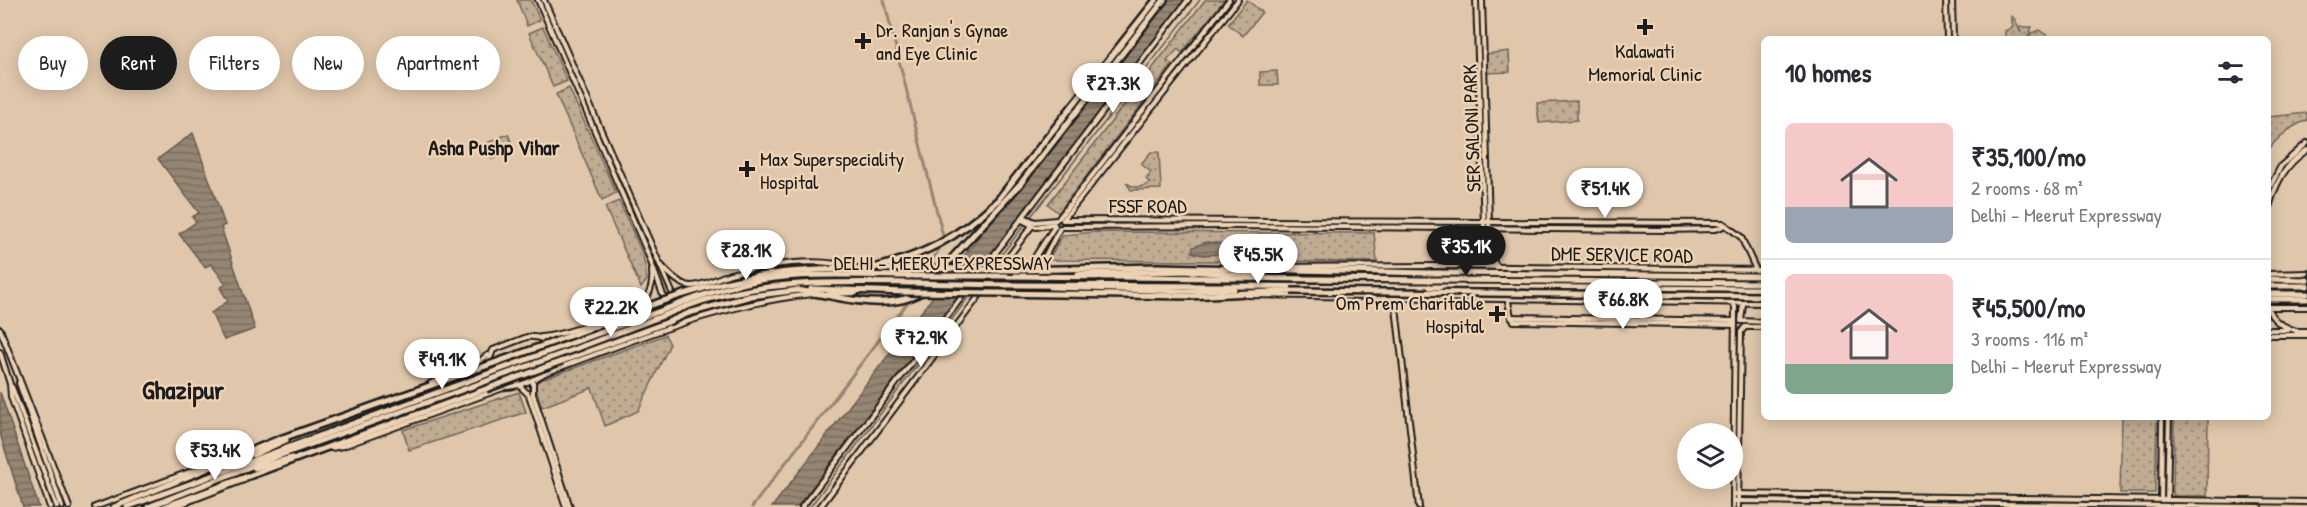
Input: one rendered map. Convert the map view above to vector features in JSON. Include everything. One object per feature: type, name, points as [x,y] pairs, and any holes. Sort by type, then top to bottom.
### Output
[{"type":"highway","points":[[870,269],[896,264],[954,236],[998,200],[1156,0]]},
{"type":"highway","points":[[797,290],[848,300],[903,300],[918,295],[1021,183],[1164,0]]},
{"type":"highway","points":[[116,506],[241,454],[306,430],[708,286],[746,276],[803,269],[1235,268],[1430,276],[1761,276]]},
{"type":"highway","points":[[1052,277],[1153,269],[1225,272],[1289,279]]},
{"type":"highway","name":"DELHI - MEERUT EXPRESSWAY","points":[[127,507],[213,478],[730,287],[762,280],[798,277],[914,276],[1289,279],[1430,276],[1440,280],[1761,283]]},
{"type":"highway","points":[[2271,277],[2307,280]]},
{"type":"highway","name":"DELHI - MEERUT EXPRESSWAY","points":[[685,305],[731,293],[795,283],[1761,289]]},
{"type":"highway","points":[[1033,285],[1155,293],[1232,295],[1291,291],[1761,296]]},
{"type":"highway","points":[[164,507],[689,314],[751,296],[789,290],[1155,293],[1265,286]]},
{"type":"highway","points":[[2271,286],[2307,286]]},
{"type":"highway","points":[[2271,294],[2307,294]]},
{"type":"highway","points":[[2271,299],[2307,299]]},
{"type":"highway","points":[[213,478],[306,430]]},
{"type":"highway","points":[[213,478],[285,459],[303,457]]},
{"type":"highway","name":"DELHI - MEERUT EXPRESSWAY","points":[[148,507],[213,478]]},
{"type":"street","points":[[538,0],[651,263],[674,325]]},
{"type":"street","points":[[544,0],[684,321]]},
{"type":"street","points":[[802,507],[972,281],[1024,219],[1188,0]]},
{"type":"street","points":[[1026,269],[1229,0]]},
{"type":"street","points":[[1047,269],[1044,267],[1043,260],[1059,223],[1238,0]]},
{"type":"street","points":[[1472,266],[1478,264],[1485,255],[1487,229],[1484,223],[1476,0]]},
{"type":"street","name":"SER SALONI PARK","points":[[1482,0],[1489,223],[1487,229],[1490,255],[1498,268]]},
{"type":"street","points":[[1946,0],[1947,36]]},
{"type":"street","points":[[1952,0],[1953,36]]},
{"type":"street","points":[[2271,185],[2281,166],[2307,143]]},
{"type":"street","points":[[2271,203],[2279,178],[2290,164],[2307,150]]},
{"type":"street","points":[[1024,219],[1031,225],[1059,223],[1487,229],[1658,230],[1716,229],[1726,225]]},
{"type":"street","name":"FSSF ROAD","points":[[1059,223],[1233,219],[1489,223]]},
{"type":"street","points":[[1489,223],[1723,223],[1741,237],[1756,270]]},
{"type":"street","points":[[1658,223],[1658,230]]},
{"type":"street","points":[[820,507],[1031,225]]},
{"type":"street","points":[[347,417],[352,411],[468,369],[493,350],[526,336],[541,337],[560,334],[638,306],[651,290],[651,263]]},
{"type":"street","points":[[658,263],[672,277],[687,285],[743,271],[786,264],[840,263],[856,269]]},
{"type":"street","points":[[1431,299],[1432,266]]},
{"type":"street","name":"DME SERVICE ROAD","points":[[1235,268],[1472,266],[1761,270]]},
{"type":"street","points":[[2271,277],[2307,273]]},
{"type":"street","points":[[321,449],[343,446],[518,384],[684,321],[752,302],[866,291]]},
{"type":"street","points":[[1232,295],[1508,301],[1761,303]]},
{"type":"street","points":[[1395,299],[1419,507]]},
{"type":"street","points":[[1508,301],[1512,319],[1735,323]]},
{"type":"street","points":[[1732,303],[1735,307],[1735,501],[1733,507]]},
{"type":"street","points":[[1743,303],[1741,321],[1761,321]]},
{"type":"street","points":[[2271,307],[2307,307]]},
{"type":"street","points":[[2271,313],[2275,320],[2297,331]]},
{"type":"street","points":[[1735,494],[1742,329],[1761,327]]},
{"type":"street","points":[[0,329],[59,507]]},
{"type":"street","points":[[2271,332],[2307,331]]},
{"type":"street","points":[[2271,332],[2307,335]]},
{"type":"street","points":[[541,337],[549,343],[553,352],[553,364],[545,373]]},
{"type":"street","points":[[493,350],[486,369],[492,384],[503,388]]},
{"type":"street","points":[[0,352],[10,384],[59,507]]},
{"type":"street","points":[[534,378],[531,383],[533,394],[568,507]]},
{"type":"street","points":[[18,381],[26,391],[69,507]]},
{"type":"street","points":[[10,384],[10,397],[50,507]]},
{"type":"street","points":[[518,384],[529,395],[568,507]]},
{"type":"street","points":[[2161,504],[2162,420]]},
{"type":"street","points":[[2167,504],[2169,420]]},
{"type":"street","points":[[95,507],[241,454]]},
{"type":"street","points":[[174,507],[263,472]]},
{"type":"street","points":[[1735,494],[2161,504]]},
{"type":"street","points":[[1735,501],[2161,504],[2307,502]]},
{"type":"street","points":[[1735,501],[1738,507]]},
{"type":"street","points":[[2167,504],[2260,507]]},
{"type":"shaded area","points":[[517,0],[531,0],[540,20],[527,26]]},
{"type":"shaded area","points":[[1160,0],[1185,0],[797,507],[772,507]]},
{"type":"shaded area","points":[[1205,0],[1224,0],[1182,53],[1178,49],[1167,61],[1172,65],[1058,213],[1048,204]]},
{"type":"shaded area","points":[[1247,0],[1262,12],[1243,36],[1228,24]]},
{"type":"shaded area","points":[[2011,16],[2021,33],[2019,27],[2032,27],[2028,36],[2005,36],[2005,31],[2013,27]]},
{"type":"shaded area","points":[[543,27],[567,81],[553,87],[529,33]]},
{"type":"shaded area","points":[[2039,30],[2048,36],[2029,34]]},
{"type":"shaded area","points":[[1509,51],[1510,72],[1486,73],[1485,54]]},
{"type":"shaded area","points":[[1277,71],[1278,85],[1260,85],[1260,72]]},
{"type":"shaded area","points":[[569,88],[616,193],[602,200],[556,94]]},
{"type":"shaded area","points":[[1577,101],[1577,120],[1539,123],[1537,103]]},
{"type":"shaded area","points":[[2307,113],[2307,120],[2286,132],[2271,147],[2271,117]]},
{"type":"shaded area","points":[[193,133],[225,225],[221,227],[255,329],[224,340],[211,313],[228,301],[220,288],[226,284],[211,264],[205,267],[179,234],[196,222],[192,217],[199,213],[158,159]]},
{"type":"shaded area","points":[[508,134],[514,149],[492,159],[485,144]]},
{"type":"shaded area","points":[[1151,152],[1159,152],[1161,189],[1131,190],[1126,182],[1138,187],[1150,183],[1146,179],[1151,172],[1141,164]]},
{"type":"shaded area","points":[[619,201],[643,255],[647,280],[641,288],[605,207]]},
{"type":"shaded area","points":[[1096,232],[1374,233],[1377,262],[1048,260],[1063,235]]},
{"type":"shaded area","points":[[1207,242],[1226,244],[1229,249],[1211,255],[1192,252],[1193,247]]},
{"type":"shaded area","points":[[665,335],[670,344],[638,411],[605,426],[592,388],[542,407],[535,385],[538,381]]},
{"type":"shaded area","points":[[0,392],[39,507],[23,507],[0,434]]},
{"type":"shaded area","points":[[519,392],[526,412],[409,450],[403,430]]},
{"type":"shaded area","points":[[2122,420],[2157,420],[2155,493],[2120,493]]},
{"type":"shaded area","points":[[2174,420],[2208,420],[2207,496],[2173,496]]},
{"type":"waterway","points":[[884,0],[944,240],[915,292]]},
{"type":"waterway","points":[[1029,219],[1200,0]]},
{"type":"waterway","points":[[992,267],[1026,223]]},
{"type":"waterway","points":[[810,507],[971,294]]},
{"type":"waterway","points":[[752,507],[911,298]]},
{"type":"place","name":"Kalawati Memorial Clinic","points":[[1645,27]]},
{"type":"place","name":"Dr. Ranjan's Gynae and Eye Clinic","points":[[863,41]]},
{"type":"place","name":"Max Superspeciality Hospital","points":[[747,169]]},
{"type":"place","name":"Om Prem Charitable Hospital","points":[[1497,314]]},
{"type":"district","name":"Asha Pushp Vihar","points":[[494,147]]},
{"type":"district","name":"Ghazipur","points":[[183,389]]}]
